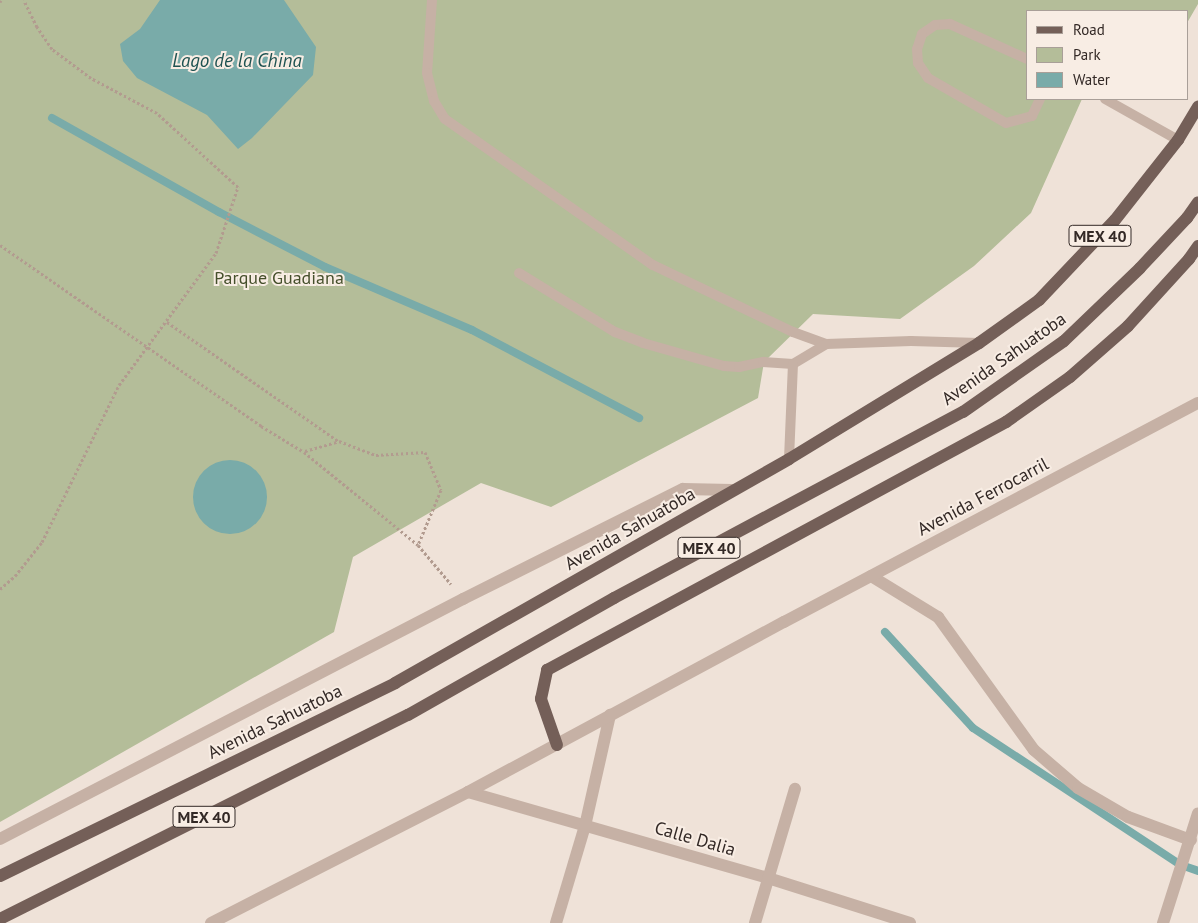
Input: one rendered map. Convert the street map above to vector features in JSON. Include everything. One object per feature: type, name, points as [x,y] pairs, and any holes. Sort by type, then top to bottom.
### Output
[{"type":"main road","name":"Avenida Sahuatoba","points":[[0,876],[395,683],[789,459],[978,343],[1039,300],[1116,220],[1178,140],[1198,107]]},
{"type":"main road","name":"Avenida Sahuatoba","points":[[0,919],[408,715],[614,598],[963,412],[1064,341],[1140,268],[1187,218],[1198,202]]},
{"type":"main road","points":[[557,745],[541,699],[547,670],[1006,422],[1070,377],[1128,326],[1189,259],[1198,246]]},
{"type":"street","name":"Avenida Ferrocarril","points":[[610,715],[1198,403]]},
{"type":"street","points":[[0,839],[463,599],[683,489],[732,490]]},
{"type":"street","points":[[871,576],[938,617],[1034,750],[1078,788],[1128,817],[1191,840]]},
{"type":"street","points":[[211,923],[468,792],[610,715]]},
{"type":"street","points":[[556,923],[586,826],[610,715]]},
{"type":"street","points":[[755,923],[794,789]]},
{"type":"street","name":"Calle Dalia","points":[[468,792],[768,878],[910,923]]},
{"type":"street","points":[[1163,923],[1191,840],[1198,813]]},
{"type":"lane","points":[[432,0],[427,73],[434,101],[445,118],[653,265],[793,332],[826,344],[911,341],[978,343]]},
{"type":"lane","points":[[1026,59],[950,24],[935,25],[922,34],[917,50],[918,63],[928,78],[1006,123],[1032,116],[1040,100]]},
{"type":"lane","points":[[1107,100],[1178,140]]},
{"type":"lane","points":[[519,273],[615,332],[643,343],[724,366],[739,367],[764,362],[794,364],[826,344]]},
{"type":"lane","points":[[789,459],[794,364]]},
{"type":"path","points":[[0,590],[15,576],[42,542],[119,385],[216,253],[238,187],[157,113],[91,78],[52,49],[36,27],[24,0]]},
{"type":"path","points":[[0,245],[260,426],[304,452],[418,545],[463,599]]},
{"type":"path","points":[[166,322],[339,441],[376,455],[425,452],[441,490],[418,545]]},
{"type":"path","points":[[304,452],[339,441]]},
{"type":"green space","name":"Parque Guadiana","points":[[0,0],[1198,0],[1198,4],[1188,21],[1188,10],[1026,10],[1026,100],[1082,100],[1031,213],[974,266],[900,319],[813,314],[764,362],[758,398],[551,507],[481,483],[353,557],[334,632],[0,822]]},
{"type":"water","name":"Lago de la China","points":[[160,0],[284,0],[316,47],[313,75],[252,138],[238,149],[207,115],[137,78],[123,61],[120,44],[140,29]]},
{"type":"water","points":[[237,460],[257,470],[265,483],[267,497],[265,511],[257,524],[244,532],[223,534],[203,524],[195,511],[193,490],[203,470],[216,462]]},
{"type":"waterway","points":[[52,118],[219,212],[325,267],[472,330],[639,418]]},
{"type":"waterway","points":[[885,632],[973,728],[1181,865],[1198,871]]}]
